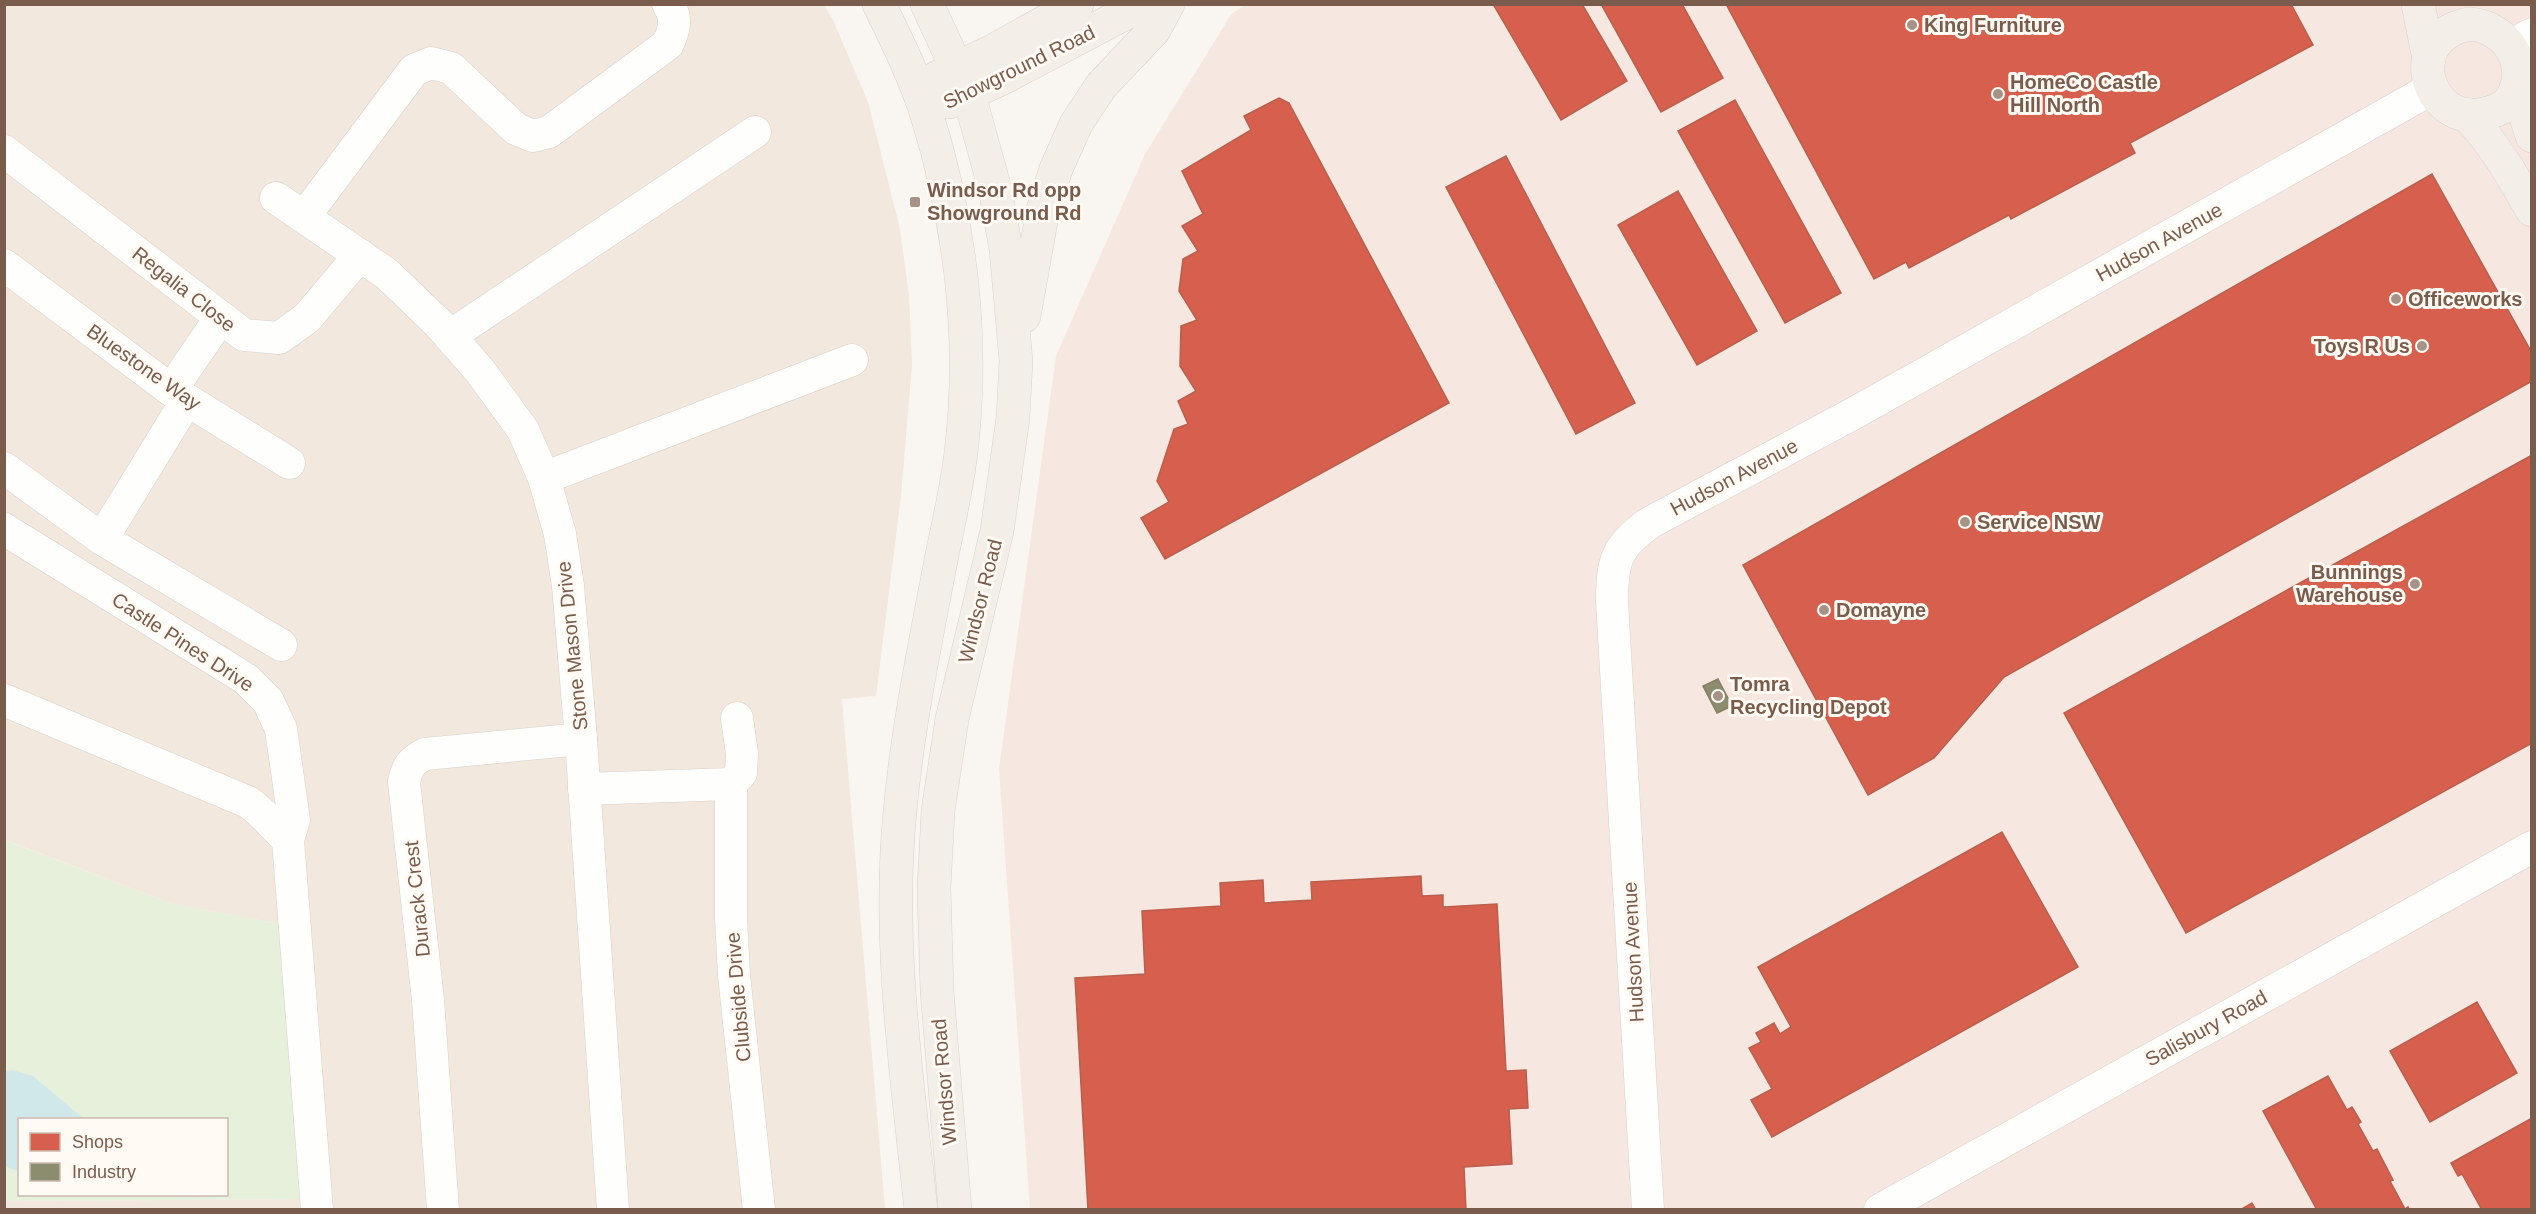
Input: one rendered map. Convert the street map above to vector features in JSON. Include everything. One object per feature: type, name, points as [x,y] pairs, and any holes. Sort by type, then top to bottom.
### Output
[{"type":"main road","name":"Windsor Road","points":[[879,4],[921,99],[946,190],[962,280],[966,331],[962,450],[916,705],[900,807],[896,854],[898,978],[921,1209]]},
{"type":"main road","name":"Windsor Road","points":[[927,4],[964,81],[995,189],[1006,249],[1016,361],[1010,449],[997,531],[952,719],[937,821],[934,889],[937,991],[955,1209]]},
{"type":"main road","name":"Showground Road","points":[[964,81],[1077,4]]},
{"type":"main road","name":"Showground Road","points":[[921,99],[1143,4]]},
{"type":"main road","points":[[1016,361],[1043,210],[1056,169],[1076,124],[1101,86],[1154,30],[1168,4]]},
{"type":"main road","points":[[2418,4],[2430,74],[2450,108],[2466,114],[2483,115],[2496,111],[2510,102],[2517,87]]},
{"type":"main road","points":[[2430,74],[2433,45],[2441,35],[2454,27],[2469,24],[2473,15],[2498,32],[2521,40],[2517,87],[2526,125],[2532,136]]},
{"type":"main road","points":[[2466,114],[2488,137],[2503,158],[2532,210]]},
{"type":"street","points":[[304,217],[414,70],[431,63],[451,68],[516,129],[533,136],[549,132],[668,44],[675,28],[673,12],[668,4]]},
{"type":"street","name":"Hudson Avenue","points":[[1648,1209],[1612,602],[1615,560],[1622,546],[1634,533],[1660,517],[1858,411],[2430,74]]},
{"type":"street","points":[[450,336],[755,132]]},
{"type":"street","name":"Regalia Close","points":[[4,150],[244,335],[279,338],[307,318],[360,255]]},
{"type":"street","name":"Stone Mason Drive","points":[[276,198],[387,274],[450,336],[480,371],[523,430],[544,478],[560,534],[568,586],[581,739],[613,1209]]},
{"type":"street","name":"Bluestone Way","points":[[4,265],[179,395],[289,463]]},
{"type":"street","points":[[102,539],[221,317]]},
{"type":"street","points":[[544,478],[852,360]]},
{"type":"street","points":[[4,468],[102,539],[281,645]]},
{"type":"street","name":"Castle Pines Drive","points":[[4,529],[246,679],[258,689],[276,714],[285,749],[294,820],[288,840],[317,1209]]},
{"type":"street","points":[[4,700],[248,802],[264,813],[274,827],[288,840]]},
{"type":"street","name":"Clubside Drive","points":[[737,718],[742,754],[741,773],[731,784],[731,918],[734,975],[759,1209]]},
{"type":"street","name":"Durack Crest","points":[[443,1209],[428,1000],[404,782],[407,767],[415,759],[425,754],[581,739]]},
{"type":"street","points":[[584,789],[731,784]]},
{"type":"street","name":"Salisbury Road","points":[[1880,1209],[2532,847]]},
{"type":"shaded area","points":[[1248,4],[2531,5],[2531,1209],[1030,1210],[999,769],[1056,356],[1145,154],[1232,13]]},
{"type":"shaded area","points":[[5,5],[824,5],[833,20],[868,102],[900,229],[909,296],[912,365],[901,496],[876,696],[842,699],[885,1209],[5,1210],[4,1201],[316,1199],[297,927],[173,904],[5,840]]},
{"type":"green space","points":[[4,840],[173,904],[297,927],[317,1199],[5,1201]]},
{"type":"water","points":[[12,1070],[33,1076],[83,1118],[18,1118],[18,1172],[5,1166],[5,1072]]},
{"type":"building: Shops","points":[[1493,4],[1582,4],[1627,81],[1561,120]]},
{"type":"building: Shops","points":[[1601,4],[1682,4],[1723,78],[1661,112]]},
{"type":"building: Shops","name":"HomeCo Castle Hill North","points":[[1726,4],[2291,4],[2313,45],[2130,143],[2135,153],[2011,219],[2009,215],[1909,268],[1906,262],[1874,279]]},
{"type":"building: Shops","points":[[1279,98],[1289,103],[1449,403],[1165,559],[1141,518],[1169,502],[1157,481],[1174,429],[1188,424],[1178,401],[1196,391],[1180,366],[1181,326],[1197,320],[1179,291],[1183,259],[1198,251],[1182,226],[1203,214],[1182,171],[1251,130],[1244,116]]},
{"type":"building: Shops","points":[[1735,100],[1841,293],[1785,323],[1678,131]]},
{"type":"building: Shops","points":[[1506,156],[1635,403],[1576,434],[1446,187]]},
{"type":"building: Shops","points":[[2432,174],[2532,353],[2532,381],[2004,677],[1934,758],[1868,795],[1743,565]]},
{"type":"building: Shops","points":[[1678,191],[1757,331],[1697,365],[1618,225]]},
{"type":"building: Shops","name":"Bunnings Warehouse","points":[[2532,455],[2532,743],[2186,933],[2064,713]]},
{"type":"building: Shops","points":[[2002,832],[2078,967],[1772,1137],[1751,1100],[1772,1089],[1749,1048],[1761,1042],[1756,1033],[1774,1023],[1780,1034],[1791,1027],[1758,967]]},
{"type":"building: Shops","points":[[1421,876],[1422,896],[1443,895],[1443,907],[1497,904],[1506,1071],[1526,1070],[1528,1108],[1509,1109],[1512,1164],[1464,1167],[1466,1210],[1088,1210],[1075,978],[1145,974],[1142,911],[1221,906],[1220,883],[1263,880],[1264,903],[1312,900],[1311,882]]},
{"type":"building: Shops","points":[[2477,1002],[2517,1073],[2430,1122],[2390,1051]]},
{"type":"building: Shops","points":[[2328,1076],[2347,1110],[2352,1107],[2361,1122],[2358,1124],[2373,1151],[2377,1149],[2405,1209],[2408,1207],[2409,1210],[2317,1210],[2263,1111]]},
{"type":"building: Shops","points":[[2532,1118],[2532,1210],[2482,1210],[2462,1174],[2458,1176],[2451,1163]]},
{"type":"building: Shops","points":[[2252,1203],[2256,1210],[2240,1210]]},
{"type":"building: Industry","name":"Tomra Recycling Depot","points":[[1718,679],[1732,706],[1717,713],[1703,686]]},
{"type":"place","name":"King Furniture","points":[[1912,25]]},
{"type":"place","name":"HomeCo Castle Hill North","points":[[1998,94]]},
{"type":"place","name":"Windsor Rd opp Showground Rd","points":[[915,202]]},
{"type":"place","name":"Officeworks","points":[[2396,299]]},
{"type":"place","name":"Toys R Us","points":[[2422,346]]},
{"type":"place","name":"Service NSW","points":[[1965,522]]},
{"type":"place","name":"Bunnings Warehouse","points":[[2415,584]]},
{"type":"place","name":"Domayne","points":[[1824,610]]},
{"type":"place","name":"Tomra Recycling Depot","points":[[1718,696]]}]
